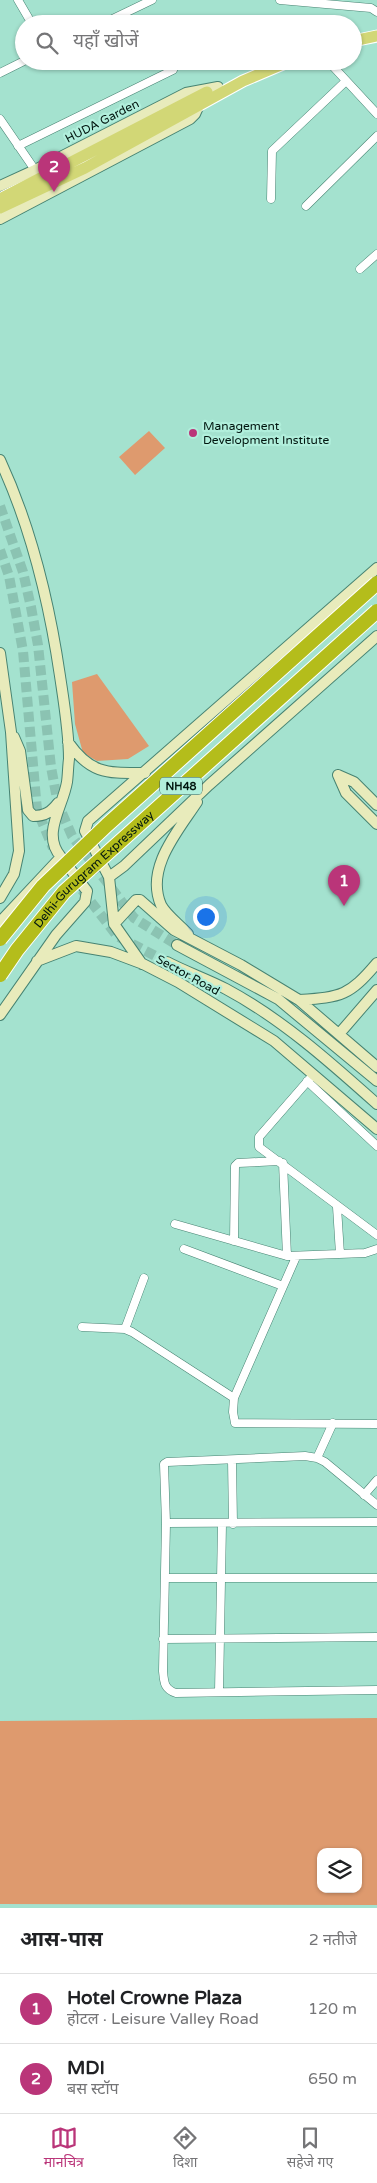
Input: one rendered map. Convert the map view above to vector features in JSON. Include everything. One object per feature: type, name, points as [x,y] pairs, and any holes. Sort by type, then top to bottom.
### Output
[{"type":"highway","name":"Delhi-Gurugram Expressway","points":[[0,939],[42,886],[62,867],[377,583]]},
{"type":"highway","name":"Delhi-Gurugram Expressway","points":[[0,975],[17,950],[64,892],[377,611]]},
{"type":"main road","points":[[362,32],[377,29]]},
{"type":"main road","points":[[362,39],[377,36]]},
{"type":"main road","points":[[0,208],[85,168],[218,87],[253,70]]},
{"type":"main road","points":[[0,199],[269,70]]},
{"type":"main road","name":"HUDA Garden","points":[[0,186],[186,93],[218,87]]},
{"type":"main road","points":[[0,219],[190,119],[195,114],[199,104]]},
{"type":"main road","points":[[0,460],[28,531],[44,585],[55,640],[68,741],[67,781],[52,827],[52,841],[56,851],[85,887],[87,895],[85,902],[56,935],[0,1015]]},
{"type":"main road","points":[[114,924],[109,878],[85,831],[86,824],[377,568]]},
{"type":"main road","points":[[109,878],[124,866],[208,785],[377,636]]},
{"type":"main road","points":[[0,653],[11,732],[19,850],[14,874],[0,898]]},
{"type":"main road","points":[[11,732],[20,751],[28,810],[33,816],[43,816],[52,810],[63,798]]},
{"type":"main road","points":[[68,741],[79,758],[101,770],[145,773]]},
{"type":"main road","points":[[377,805],[354,782],[338,775],[346,793],[377,824]]},
{"type":"main road","points":[[193,939],[162,906],[157,889],[158,870],[165,851],[208,785]]},
{"type":"main road","points":[[0,922],[61,857]]},
{"type":"main road","points":[[114,924],[136,900],[139,900],[174,930],[241,965],[300,1000],[377,1068]]},
{"type":"main road","name":"Sector Road","points":[[114,924],[142,964],[178,982],[274,1041],[310,1078],[377,1129]]},
{"type":"main road","points":[[177,945],[278,999],[377,1081]]},
{"type":"main road","points":[[37,961],[76,946],[111,952],[142,964]]},
{"type":"main road","points":[[167,962],[225,988],[275,1019],[324,1056],[377,1104]]},
{"type":"main road","points":[[300,1000],[330,998],[347,993],[361,982],[377,963]]},
{"type":"main road","points":[[339,1034],[377,990]]},
{"type":"street","points":[[18,0],[27,15]]},
{"type":"street","points":[[121,15],[152,0]]},
{"type":"street","points":[[280,0],[371,8],[377,12]]},
{"type":"street","points":[[0,73],[15,66]]},
{"type":"street","points":[[18,146],[173,70]]},
{"type":"street","points":[[336,70],[377,114]]},
{"type":"street","points":[[271,199],[270,160],[272,151],[346,81]]},
{"type":"street","points":[[0,119],[35,170]]},
{"type":"street","points":[[306,206],[377,136]]},
{"type":"street","points":[[360,269],[377,254]]},
{"type":"street","points":[[377,1146],[310,1078],[259,1137],[259,1147],[377,1235]]},
{"type":"street","points":[[234,1241],[235,1166],[238,1163],[281,1162]]},
{"type":"street","points":[[281,1162],[287,1256]]},
{"type":"street","points":[[337,1207],[340,1254]]},
{"type":"street","points":[[174,1224],[287,1256],[365,1253],[377,1249]]},
{"type":"street","points":[[184,1250],[283,1286]]},
{"type":"street","points":[[296,1256],[234,1398],[233,1412],[235,1423],[377,1424]]},
{"type":"street","points":[[124,1329],[144,1278]]},
{"type":"street","points":[[82,1327],[124,1329],[139,1336],[234,1398]]},
{"type":"street","points":[[317,1458],[333,1423]]},
{"type":"street","points":[[377,1505],[317,1458],[305,1456],[167,1462],[164,1464],[166,1523],[163,1671],[165,1686],[168,1691],[176,1693],[377,1690]]},
{"type":"street","points":[[232,1460],[233,1524]]},
{"type":"street","points":[[364,1495],[377,1480]]},
{"type":"street","points":[[166,1523],[377,1522]]},
{"type":"street","points":[[219,1692],[222,1524]]},
{"type":"street","points":[[165,1578],[377,1578]]},
{"type":"street","points":[[163,1639],[220,1640],[377,1637]]},
{"type":"shaded area","points":[[149,431],[165,448],[135,475],[119,457]]},
{"type":"shaded area","points":[[97,674],[149,746],[128,759],[97,761],[83,753],[75,724],[72,682]]},
{"type":"shaded area","points":[[377,1718],[377,1905],[0,1904],[0,1721]]},
{"type":"tunnel","points":[[0,506],[23,572],[31,607],[38,645],[51,767],[58,804],[72,836],[134,918],[177,945]]},
{"type":"tunnel","points":[[0,550],[9,576],[23,651],[37,810],[53,848]]},
{"type":"tunnel","points":[[82,890],[117,936],[167,962]]},
{"type":"place","name":"MDI","points":[[54,192]]},
{"type":"place","name":"Management Development Institute","points":[[193,433]]},
{"type":"place","name":"Hotel Crowne Plaza","points":[[344,906]]}]
